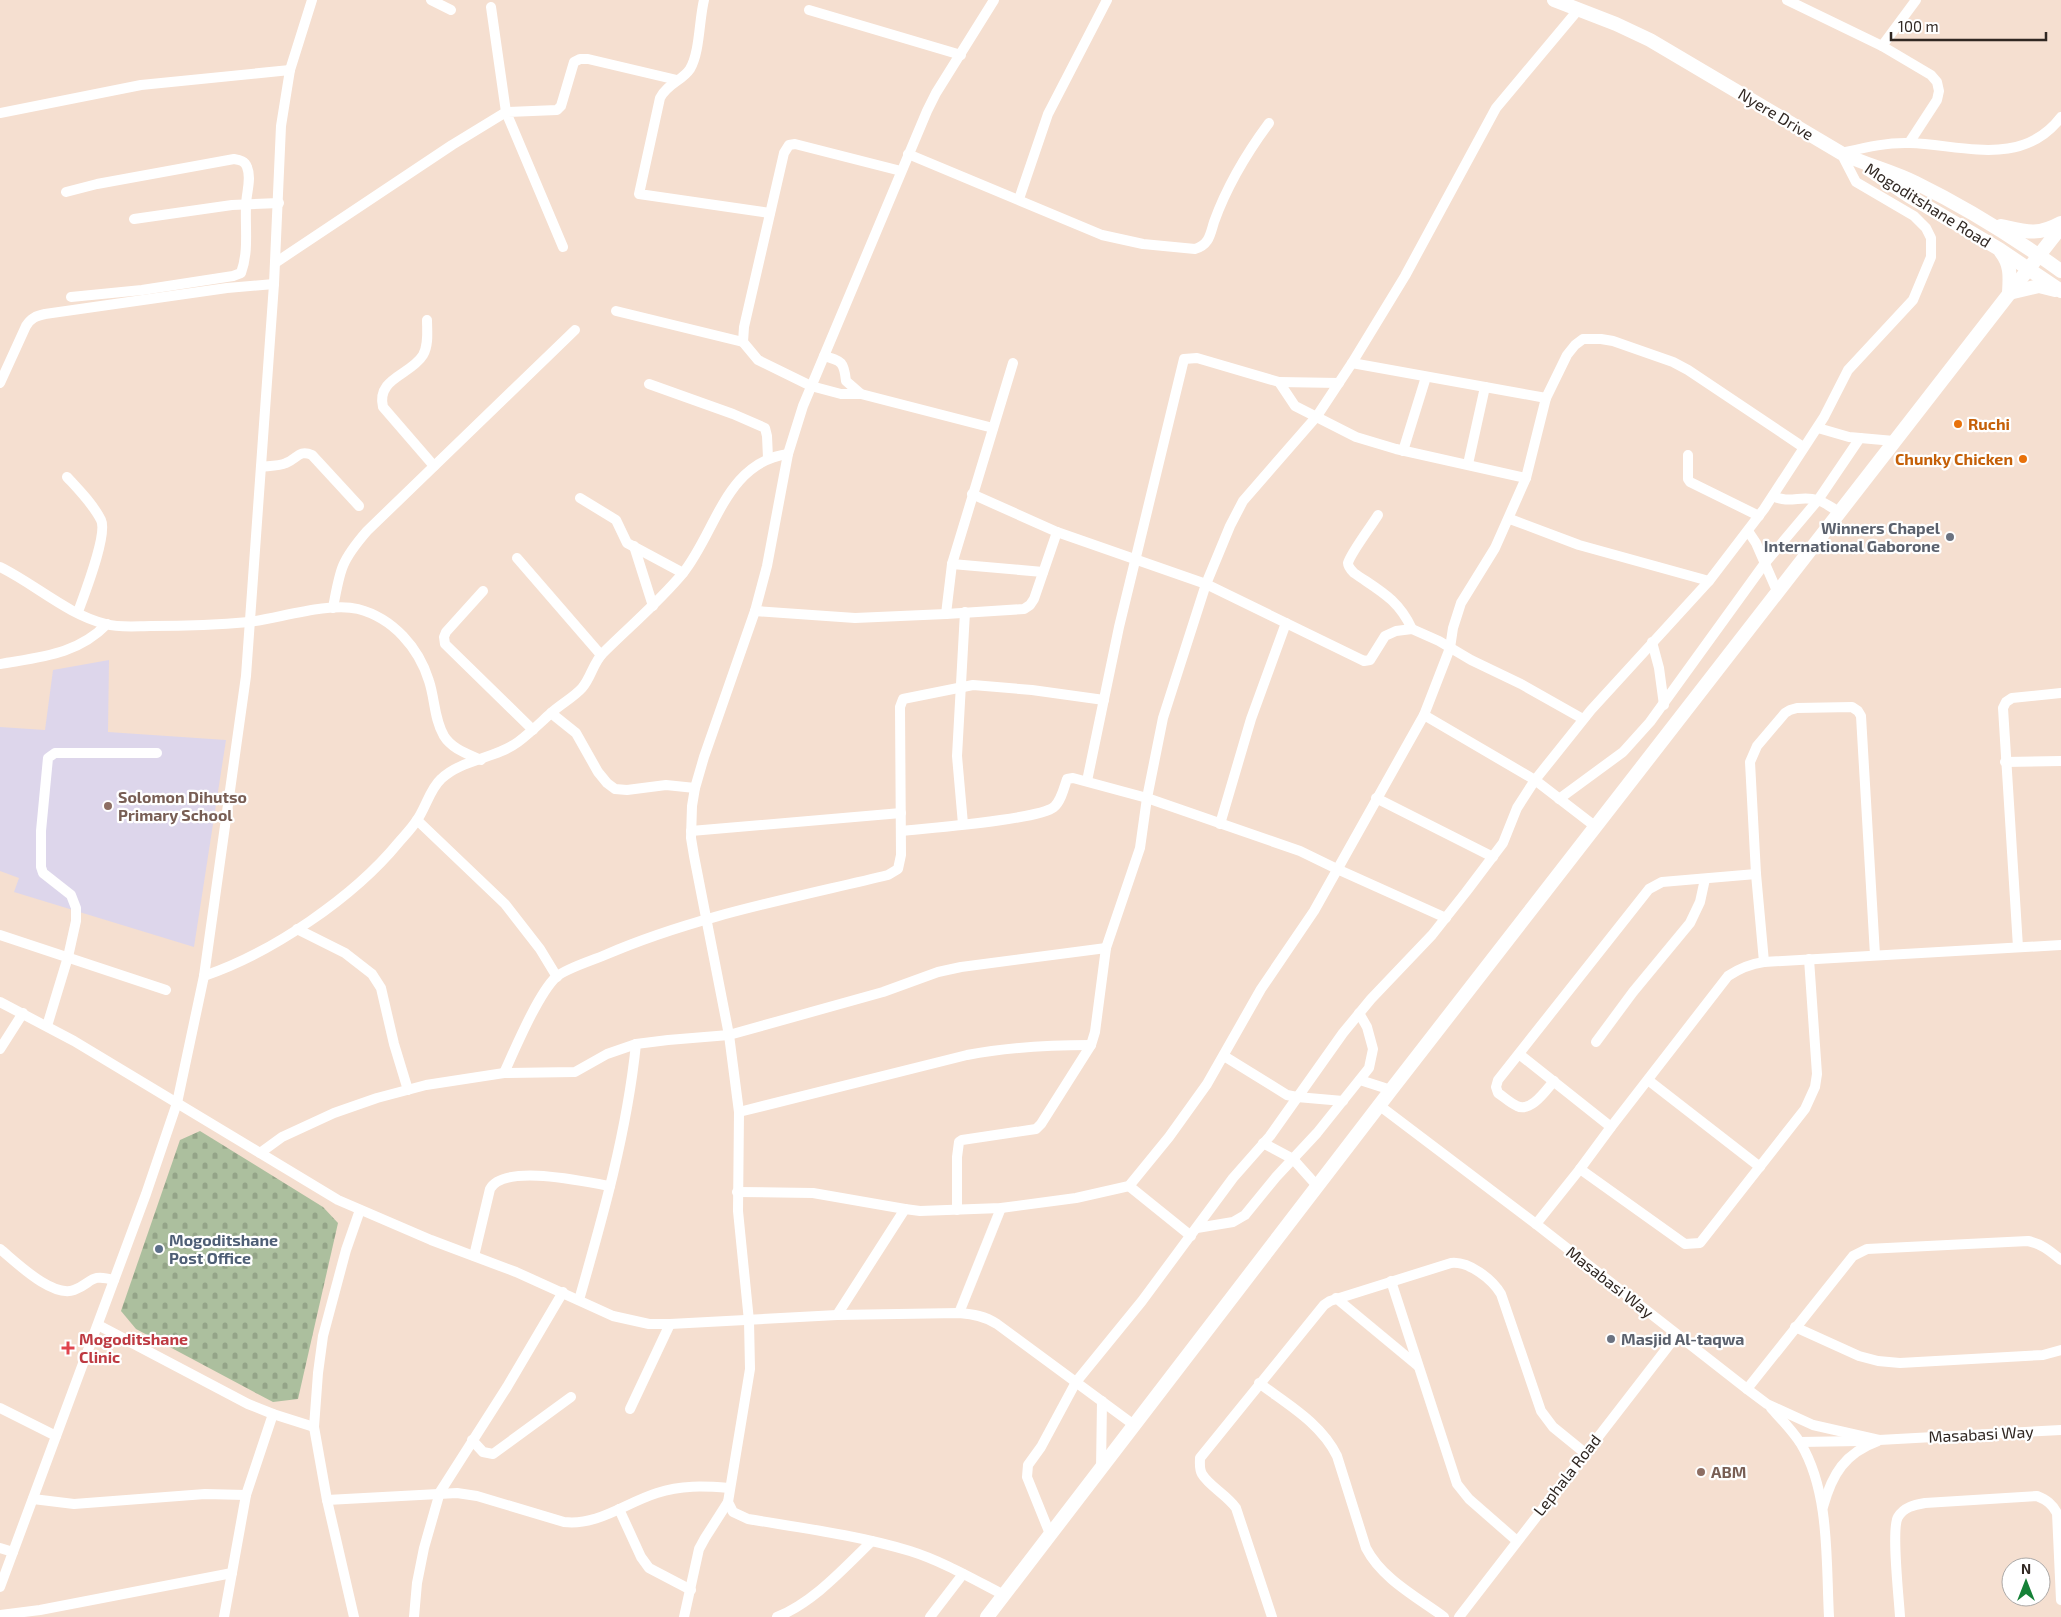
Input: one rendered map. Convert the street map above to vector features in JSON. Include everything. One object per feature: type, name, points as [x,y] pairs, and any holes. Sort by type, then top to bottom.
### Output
[{"type":"main road","name":"Nyere Drive","points":[[1566,4],[1632,31],[1841,153],[1860,162]]},
{"type":"main road","name":"Mogoditshane Road","points":[[1860,162],[1908,179],[1993,225],[2061,271]]},
{"type":"main road","name":"Mogoditshane Road","points":[[1860,162],[1909,196],[1999,249],[2061,291]]},
{"type":"main road","points":[[1993,225],[2034,233],[2048,230],[2061,223]]},
{"type":"main road","points":[[987,1617],[1391,1090],[2061,227]]},
{"type":"main road","points":[[1999,249],[2008,261],[2010,268],[2009,293]]},
{"type":"main road","points":[[2009,293],[2039,286],[2061,291]]},
{"type":"street","points":[[0,1587],[98,1325],[177,1103],[204,976],[244,696],[274,284],[281,126],[290,70],[312,0]]},
{"type":"street","points":[[431,0],[451,10]]},
{"type":"street","points":[[704,0],[694,58],[690,69],[667,87],[660,98],[651,148],[639,194],[770,213]]},
{"type":"street","points":[[684,1617],[699,1549],[704,1538],[728,1502],[750,1370],[749,1321],[737,1192],[739,1112],[729,1035],[694,856],[691,831],[695,788],[755,611],[767,566],[788,454],[811,386],[908,154],[936,92],[994,0]]},
{"type":"street","points":[[1019,199],[1048,114],[1106,0]]},
{"type":"street","points":[[1786,0],[1882,46],[1930,75],[1937,82],[1939,90],[1937,100],[1909,143]]},
{"type":"street","points":[[1882,46],[1916,0]]},
{"type":"street","points":[[957,1210],[957,1157],[959,1142],[967,1139],[1036,1129],[1091,1045],[1106,948],[1140,848],[1146,816],[1147,798],[1163,718],[1206,584],[1230,526],[1243,501],[1317,416],[1352,363],[1405,276],[1496,108],[1566,4]]},
{"type":"street","points":[[491,7],[506,112],[563,247]]},
{"type":"street","points":[[809,10],[961,55]]},
{"type":"street","points":[[275,263],[452,145],[506,112],[557,110],[574,62],[580,59],[588,59],[677,80]]},
{"type":"street","points":[[0,113],[141,85],[290,70]]},
{"type":"street","points":[[1050,1534],[1027,1477],[1028,1465],[1041,1447],[1076,1382],[1142,1301],[1233,1178],[1263,1143],[1359,1013],[1446,918],[1493,857],[1507,835],[1517,808],[1535,780],[1584,719],[1708,582],[1748,531],[1818,428],[1848,370],[1912,300],[1931,257],[1931,238],[1926,228],[1914,216],[1856,182],[1841,153],[1869,147],[1909,143],[1992,150],[2015,149],[2034,141],[2054,127],[2061,118]]},
{"type":"street","points":[[908,154],[1102,235],[1143,244],[1196,249],[1203,247],[1208,241],[1221,202],[1249,150],[1269,123]]},
{"type":"street","points":[[743,342],[744,327],[770,213],[784,153],[788,145],[795,144],[901,171]]},
{"type":"street","points":[[66,192],[96,184],[234,159],[246,164],[248,172],[249,187],[246,204],[247,238],[241,273],[233,276],[142,290],[71,296]]},
{"type":"street","points":[[134,218],[246,204],[279,203]]},
{"type":"street","points":[[0,383],[26,326],[36,316],[227,288],[274,284]]},
{"type":"street","points":[[616,311],[743,342],[758,360],[811,386],[841,394],[861,394],[993,428]]},
{"type":"street","points":[[427,320],[427,341],[424,354],[384,388],[381,397],[383,407],[434,466]]},
{"type":"street","points":[[333,608],[342,563],[367,531],[575,330]]},
{"type":"street","points":[[737,1192],[813,1193],[905,1209],[957,1210],[1000,1208],[1076,1198],[1128,1186],[1197,1098],[1224,1056],[1261,989],[1314,911],[1424,715],[1450,648],[1453,628],[1461,603],[1485,567],[1510,519],[1526,478],[1546,398],[1566,355],[1575,345],[1584,339],[1613,341],[1673,362],[1804,447]]},
{"type":"street","points":[[824,356],[842,363],[845,367],[846,380],[861,394]]},
{"type":"street","points":[[1087,782],[1134,558],[1184,359],[1197,358],[1279,382],[1339,383]]},
{"type":"street","points":[[946,614],[952,564],[1013,363]]},
{"type":"street","points":[[1352,363],[1546,398]]},
{"type":"street","points":[[1403,451],[1426,377]]},
{"type":"street","points":[[1279,382],[1296,406],[1341,431],[1356,437],[1403,451],[1526,478]]},
{"type":"street","points":[[649,384],[733,414],[765,428],[768,458]]},
{"type":"street","points":[[1468,464],[1485,387]]},
{"type":"street","points":[[1818,428],[1838,435],[1894,441]]},
{"type":"street","points":[[1559,799],[1623,752],[1664,705],[1765,564],[1818,500],[1860,438]]},
{"type":"street","points":[[261,467],[284,464],[300,452],[306,452],[312,455],[359,506]]},
{"type":"street","points":[[204,976],[241,961],[297,929],[368,876],[386,858],[417,820],[439,780],[461,766],[481,760],[515,744],[582,688],[592,667],[601,655],[683,573],[704,541],[722,504],[733,488],[753,468],[768,458],[788,454]]},
{"type":"street","points":[[1688,455],[1688,479],[1690,482],[1759,516]]},
{"type":"street","points":[[67,477],[86,498],[103,526],[100,544],[78,612]]},
{"type":"street","points":[[972,494],[1057,532],[1206,584],[1364,662],[1370,660],[1385,636],[1390,633],[1412,630],[1439,641],[1471,660],[1521,684],[1584,719]]},
{"type":"street","points":[[1773,496],[1787,500],[1804,498],[1818,500],[1839,512]]},
{"type":"street","points":[[580,498],[616,520],[624,539],[683,573]]},
{"type":"street","points":[[1378,516],[1353,554],[1348,563],[1349,567],[1354,573],[1395,602],[1406,616],[1412,630]]},
{"type":"street","points":[[1510,519],[1579,545],[1708,582]]},
{"type":"street","points":[[1748,531],[1777,591]]},
{"type":"street","points":[[755,611],[855,618],[1024,608],[1030,605],[1034,599],[1057,532]]},
{"type":"street","points":[[634,546],[652,606]]},
{"type":"street","points":[[517,558],[601,655]]},
{"type":"street","points":[[952,564],[1043,572]]},
{"type":"street","points":[[0,567],[78,612],[107,624],[170,626],[249,622],[333,608],[358,609],[375,616],[399,632],[412,645],[429,681],[437,718],[444,736],[456,748],[481,760]]},
{"type":"street","points":[[483,591],[446,632],[444,637],[445,644],[533,730]]},
{"type":"street","points":[[963,824],[957,756],[965,612]]},
{"type":"street","points":[[0,664],[72,650],[96,636],[107,624]]},
{"type":"street","points":[[1220,824],[1258,700],[1286,624]]},
{"type":"street","points":[[1652,642],[1661,676],[1664,705]]},
{"type":"street","points":[[504,1073],[534,1011],[557,977],[642,939],[706,918],[894,872],[900,864],[900,702],[903,699],[973,685],[1032,690],[1104,700]]},
{"type":"street","points":[[2018,947],[2003,708],[2006,702],[2019,697],[2061,693]]},
{"type":"street","points":[[1764,962],[1756,874],[1750,762],[1757,746],[1785,713],[1797,708],[1852,707],[1861,716],[1875,955]]},
{"type":"street","points":[[551,713],[576,733],[598,772],[607,783],[615,788],[627,790],[666,785],[695,788]]},
{"type":"street","points":[[1424,715],[1535,780],[1596,827]]},
{"type":"street","points":[[47,1026],[68,956],[76,920],[76,908],[71,896],[43,873],[41,867],[41,830],[48,758],[56,753],[156,753]]},
{"type":"street","points":[[2005,762],[2061,761]]},
{"type":"street","points":[[900,831],[963,824],[1049,810],[1056,806],[1068,779],[1073,778],[1147,798],[1300,851],[1446,918]]},
{"type":"street","points":[[1376,798],[1493,857]]},
{"type":"street","points":[[691,831],[900,813]]},
{"type":"street","points":[[417,820],[505,904],[540,949],[557,977]]},
{"type":"street","points":[[1554,1081],[1532,1104],[1526,1107],[1519,1107],[1498,1093],[1496,1087],[1498,1080],[1649,889],[1662,882],[1756,874]]},
{"type":"street","points":[[1596,1042],[1633,992],[1690,923],[1698,907],[1705,879]]},
{"type":"street","points":[[297,929],[345,953],[372,974],[381,988],[394,1044],[408,1090]]},
{"type":"street","points":[[0,935],[166,990]]},
{"type":"street","points":[[1536,1224],[1728,976],[1747,965],[1809,959],[2061,945]]},
{"type":"street","points":[[260,1153],[282,1137],[334,1113],[377,1098],[426,1085],[504,1073],[575,1072],[607,1054],[636,1044],[729,1035],[884,992],[938,972],[1106,948]]},
{"type":"street","points":[[1580,1169],[1685,1244],[1700,1243],[1805,1109],[1815,1087],[1817,1074],[1809,959]]},
{"type":"street","points":[[0,1002],[47,1026],[312,1185],[360,1210],[563,1292],[612,1316],[630,1321],[670,1324],[837,1315],[959,1312],[987,1318],[1134,1425]]},
{"type":"street","points":[[0,1049],[23,1013]]},
{"type":"street","points":[[1128,1186],[1194,1232],[1241,1219],[1311,1140],[1369,1068],[1373,1049],[1367,1027],[1359,1013]]},
{"type":"street","points":[[580,1300],[610,1186],[631,1085],[636,1044]]},
{"type":"street","points":[[739,1112],[976,1053],[1034,1046],[1091,1045]]},
{"type":"street","points":[[1519,1054],[1611,1126]]},
{"type":"street","points":[[1224,1056],[1277,1089],[1297,1097],[1343,1100]]},
{"type":"street","points":[[1360,1080],[1391,1090]]},
{"type":"street","points":[[1648,1080],[1760,1167]]},
{"type":"street","name":"Masabasi Way","points":[[1380,1106],[1536,1224],[1676,1335],[1767,1404],[1813,1425],[1879,1440],[2061,1430]]},
{"type":"street","points":[[1263,1143],[1293,1159],[1318,1186]]},
{"type":"street","points":[[474,1256],[490,1189],[496,1181],[528,1176],[550,1177],[610,1186]]},
{"type":"street","points":[[959,1312],[1000,1208]]},
{"type":"street","points":[[837,1315],[905,1209]]},
{"type":"street","points":[[354,1617],[327,1500],[314,1427],[323,1336],[346,1250],[360,1210]]},
{"type":"street","points":[[1747,1389],[1853,1256],[1867,1249],[2028,1241],[2038,1243],[2047,1248],[2061,1260]]},
{"type":"street","points":[[0,1249],[35,1277],[54,1288],[65,1291],[74,1290],[93,1278],[103,1277],[114,1280]]},
{"type":"street","points":[[1272,1617],[1236,1508],[1230,1500],[1201,1474],[1200,1458],[1324,1305],[1336,1298],[1458,1262],[1465,1264],[1491,1281],[1501,1294],[1541,1411],[1553,1426],[1585,1453]]},
{"type":"street","points":[[1391,1281],[1458,1484],[1469,1499],[1517,1541]]},
{"type":"street","points":[[414,1617],[417,1583],[424,1548],[440,1492],[507,1387],[563,1292]]},
{"type":"street","points":[[1336,1298],[1419,1366]]},
{"type":"street","points":[[630,1409],[670,1324]]},
{"type":"street","points":[[98,1325],[248,1404],[314,1427]]},
{"type":"street","points":[[1795,1327],[1859,1356],[1878,1361],[1900,1363],[2043,1355],[2061,1350]]},
{"type":"street","name":"Lephala Road","points":[[1459,1617],[1676,1335]]},
{"type":"street","points":[[1259,1383],[1313,1424],[1330,1442],[1337,1456],[1366,1548],[1373,1562],[1384,1573],[1444,1617]]},
{"type":"street","points":[[472,1440],[483,1452],[493,1454],[571,1397]]},
{"type":"street","points":[[1100,1468],[1102,1401]]},
{"type":"street","points":[[1767,1404],[1800,1442],[1817,1481],[1823,1507],[1829,1617]]},
{"type":"street","points":[[0,1408],[56,1436]]},
{"type":"street","points":[[224,1617],[246,1495],[274,1414]]},
{"type":"street","points":[[1800,1442],[1879,1440]]},
{"type":"street","points":[[1823,1507],[1829,1487],[1839,1469],[1859,1449],[1879,1440]]},
{"type":"street","points":[[327,1500],[440,1492],[476,1496],[564,1522],[578,1524],[591,1521],[657,1493],[679,1487],[705,1486],[729,1488]]},
{"type":"street","points":[[33,1499],[74,1504],[205,1494],[246,1495]]},
{"type":"street","points":[[1900,1617],[1895,1524],[1904,1510],[1910,1506],[1925,1503],[2037,1496],[2046,1499],[2057,1513],[2061,1600]]},
{"type":"street","points":[[728,1502],[733,1512],[748,1519],[872,1541],[912,1552],[963,1574],[1004,1595]]},
{"type":"street","points":[[619,1509],[641,1557],[649,1568],[691,1590]]},
{"type":"street","points":[[777,1617],[794,1608],[816,1592],[872,1541]]},
{"type":"street","points":[[0,1548],[13,1552]]},
{"type":"street","points":[[0,1615],[40,1614],[232,1573]]},
{"type":"street","points":[[930,1617],[963,1574]]},
{"type":"shaded area","name":"Solomon Dihutso Primary School","points":[[109,660],[108,732],[226,740],[194,947],[14,892],[19,878],[0,871],[0,727],[45,730],[53,670]]},
{"type":"green space","points":[[200,1131],[323,1207],[338,1223],[298,1399],[273,1402],[136,1329],[121,1311],[180,1140]]},
{"type":"place","name":"Ruchi","points":[[1958,424]]},
{"type":"place","name":"Chunky Chicken","points":[[2023,459]]},
{"type":"place","name":"Winners Chapel International Gaborone","points":[[1950,537]]},
{"type":"place","name":"Solomon Dihutso Primary School","points":[[108,806]]},
{"type":"place","name":"Mogoditshane Post Office","points":[[159,1249]]},
{"type":"place","name":"Masjid Al-taqwa","points":[[1611,1339]]},
{"type":"place","name":"Mogoditshane Clinic","points":[[68,1348]]},
{"type":"place","name":"ABM","points":[[1701,1472]]}]
